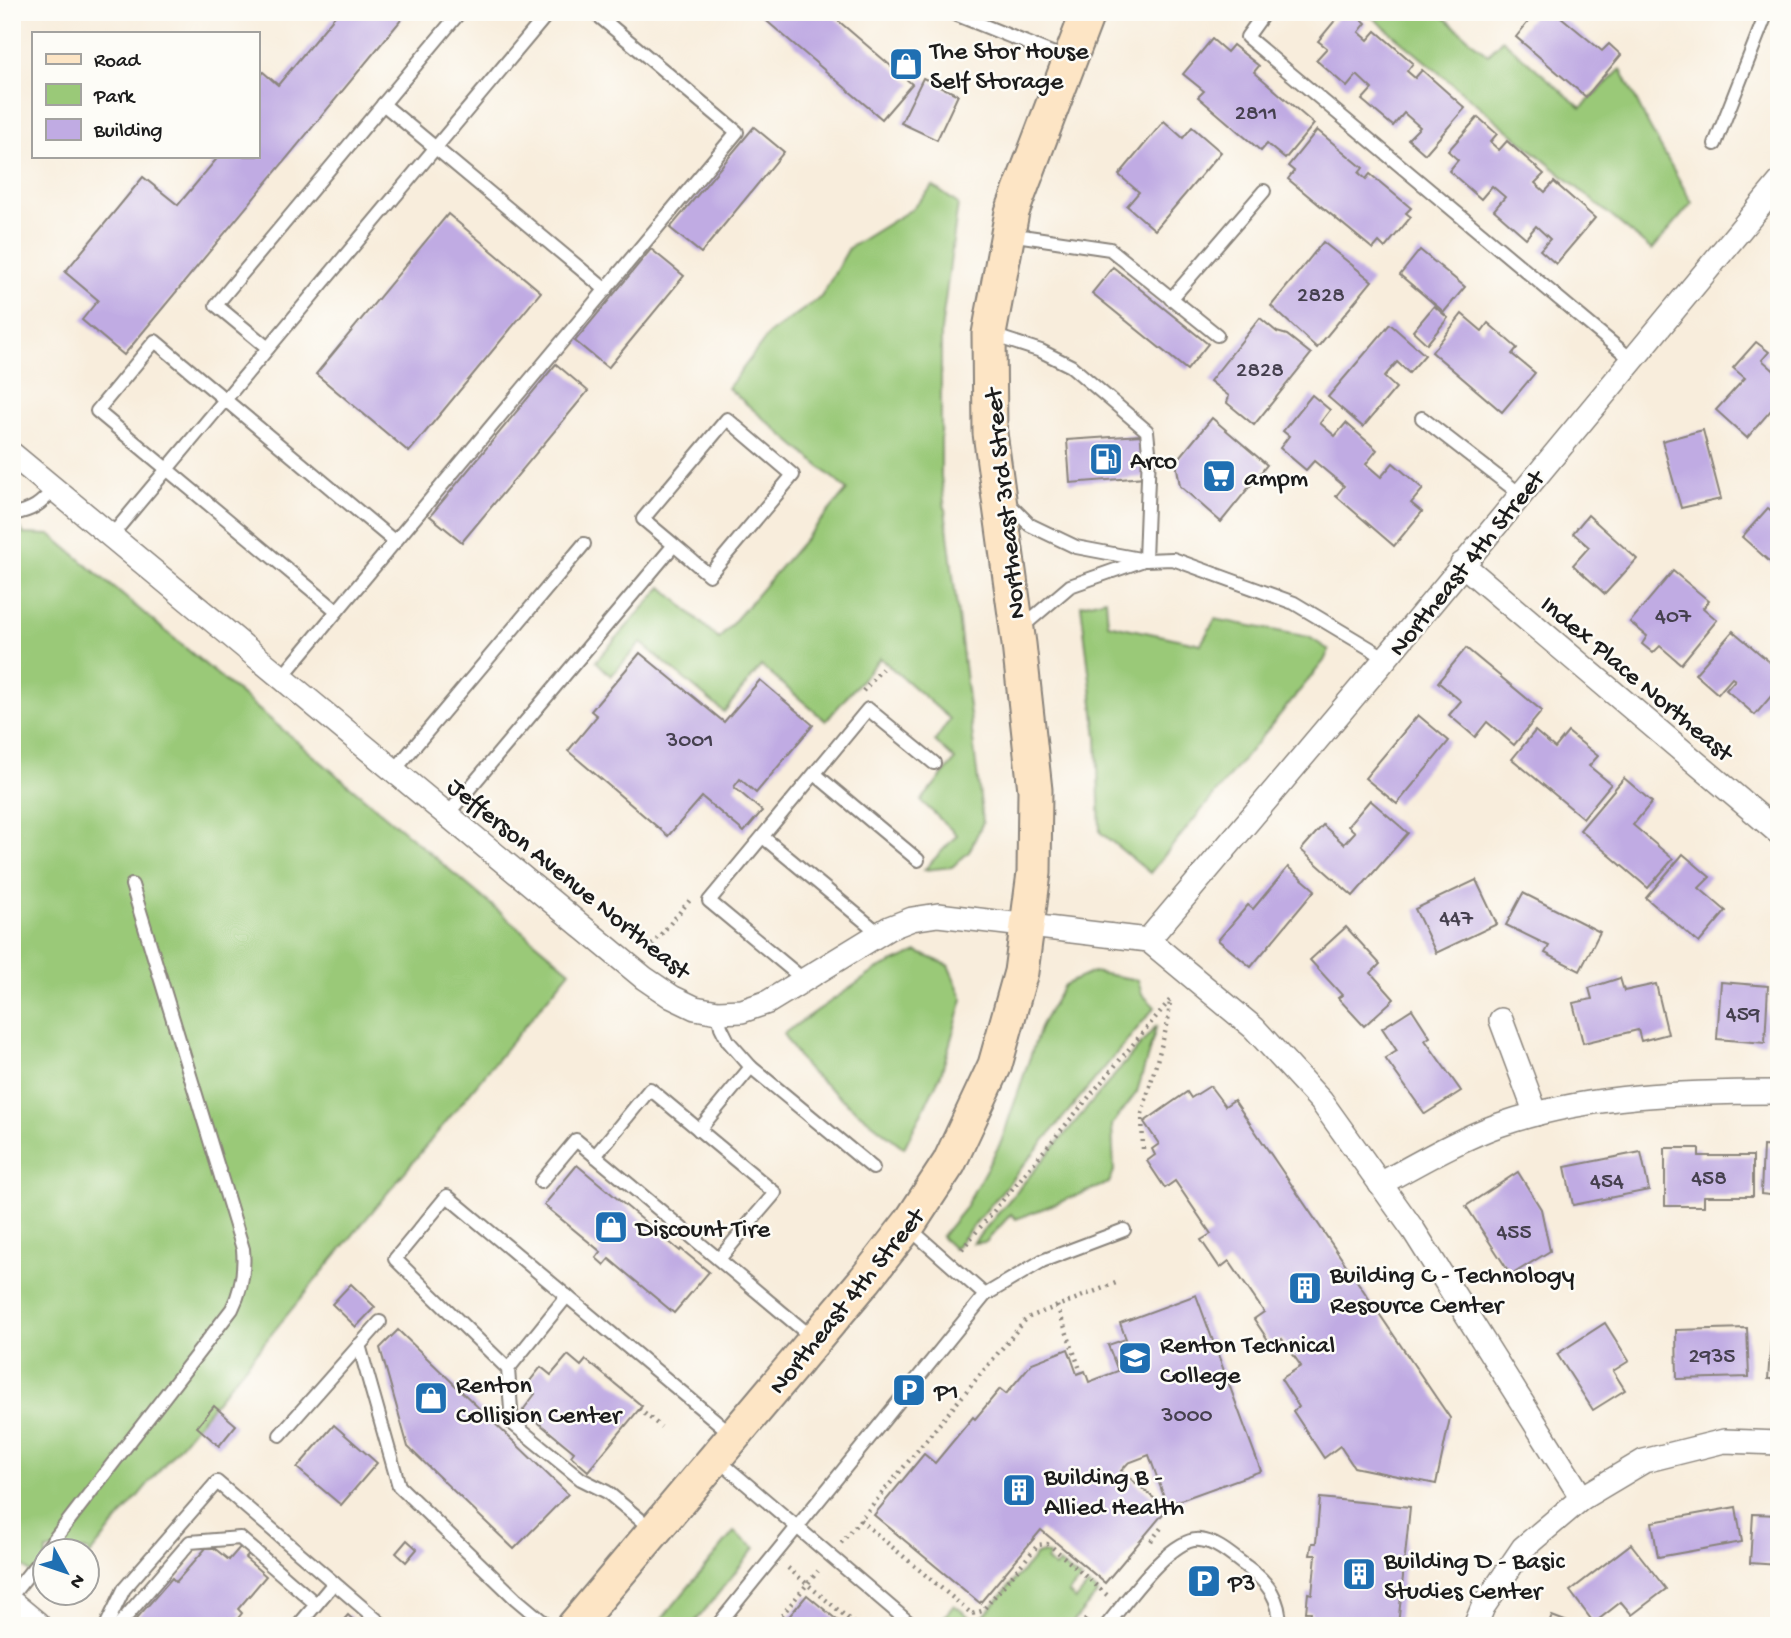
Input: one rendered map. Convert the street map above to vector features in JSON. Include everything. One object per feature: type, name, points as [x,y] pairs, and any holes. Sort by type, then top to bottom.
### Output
[{"type":"main road","name":"Northeast 3rd Street","points":[[1028,926],[1034,873],[1035,790],[990,433],[989,334],[1012,212],[1088,12]]},
{"type":"main road","name":"Northeast 4th Street","points":[[574,1626],[815,1340],[907,1226],[949,1163],[995,1065],[1021,972],[1028,926]]},
{"type":"street","name":"Northeast 4th Street","points":[[1148,940],[1386,658],[1779,183]]},
{"type":"street","name":"Jefferson Avenue Northeast","points":[[12,454],[644,978],[683,1003],[718,1012],[742,1011],[768,1002],[880,934],[912,919],[938,915],[1148,940]]},
{"type":"street","name":"Index Place Northeast","points":[[1462,564],[1779,833]]},
{"type":"street","points":[[1148,940],[1254,1028],[1321,1101],[1414,1231],[1582,1497]]},
{"type":"street","points":[[1502,1020],[1536,1114]]},
{"type":"street","points":[[1380,1184],[1450,1146],[1497,1126],[1536,1114],[1584,1103],[1641,1097],[1710,1092],[1779,1092]]},
{"type":"street","points":[[1475,1626],[1483,1607],[1523,1548],[1582,1497],[1644,1461],[1724,1441],[1779,1443]]},
{"type":"street","points":[[12,1607],[35,1626]]},
{"type":"lane","points":[[268,348],[216,305],[460,12]]},
{"type":"lane","points":[[112,535],[549,12]]},
{"type":"lane","points":[[282,677],[737,132],[594,12]]},
{"type":"lane","points":[[950,12],[1069,61]]},
{"type":"lane","points":[[1265,12],[1247,37],[1632,360]]},
{"type":"lane","points":[[1715,144],[1767,12]]},
{"type":"lane","points":[[383,104],[606,290]]},
{"type":"lane","points":[[1171,299],[1264,191]]},
{"type":"lane","points":[[1008,233],[1110,249],[1217,335]]},
{"type":"lane","points":[[989,334],[1041,351],[1071,366],[1147,431],[1149,451],[1145,560]]},
{"type":"lane","points":[[337,611],[97,411],[155,341],[395,542]]},
{"type":"lane","points":[[1422,418],[1520,494]]},
{"type":"lane","points":[[727,419],[793,475],[709,575],[674,545],[643,519],[727,419]]},
{"type":"lane","points":[[12,514],[29,511],[43,502],[54,489]]},
{"type":"lane","points":[[998,493],[1030,525],[1076,547],[1145,560],[1173,559],[1294,603],[1386,658]]},
{"type":"lane","points":[[394,772],[584,544]]},
{"type":"lane","points":[[447,815],[674,545]]},
{"type":"lane","points":[[1017,632],[1070,586],[1145,560]]},
{"type":"lane","points":[[804,980],[709,901],[868,709],[934,763]]},
{"type":"lane","points":[[815,774],[918,860]]},
{"type":"lane","points":[[763,837],[880,934]]},
{"type":"lane","points":[[58,1536],[232,1309],[242,1285],[244,1267],[239,1236],[132,885]]},
{"type":"lane","points":[[718,1012],[728,1041],[751,1067],[873,1168]]},
{"type":"lane","points":[[699,1130],[751,1067]]},
{"type":"lane","points":[[595,1156],[650,1089],[775,1193],[719,1259]]},
{"type":"lane","points":[[541,1182],[576,1140],[815,1340]]},
{"type":"lane","points":[[654,1531],[607,1492],[581,1479],[512,1423],[508,1368],[395,1259],[447,1196],[567,1296],[724,1447],[797,1527],[913,1626]]},
{"type":"lane","points":[[907,1226],[985,1295]]},
{"type":"lane","points":[[717,1626],[985,1295],[1042,1261],[1124,1230]]},
{"type":"lane","points":[[508,1368],[567,1296]]},
{"type":"lane","points":[[279,1435],[380,1322]]},
{"type":"lane","points":[[359,1345],[399,1486],[516,1599],[548,1626]]},
{"type":"lane","points":[[106,1626],[124,1589],[216,1482],[384,1626]]},
{"type":"lane","points":[[118,1626],[190,1542],[240,1538],[316,1604]]},
{"type":"lane","points":[[1106,1626],[1164,1558],[1182,1544],[1198,1539],[1213,1543],[1262,1577],[1273,1591],[1280,1614],[1280,1626]]},
{"type":"lane","points":[[12,1595],[32,1569]]},
{"type":"lane","points":[[304,1623],[334,1583]]},
{"type":"path","points":[[950,1264],[1170,999],[1168,1022],[1142,1114],[1143,1149]]},
{"type":"path","points":[[773,1626],[1027,1318],[1116,1283]]},
{"type":"path","points":[[1057,1306],[1081,1372]]},
{"type":"path","points":[[639,1409],[662,1427]]},
{"type":"path","points":[[860,1520],[972,1614],[982,1611],[1038,1545],[1047,1544],[1122,1607]]},
{"type":"path","points":[[774,1556],[857,1626]]},
{"type":"green space","points":[[1366,12],[1438,12],[1488,55],[1502,39],[1581,108],[1621,69],[1692,203],[1652,250]]},
{"type":"green space","points":[[933,186],[958,204],[941,331],[941,476],[983,822],[969,852],[952,867],[924,870],[957,835],[921,801],[955,760],[935,741],[950,719],[880,658],[826,721],[761,666],[724,712],[641,643],[611,676],[596,661],[662,587],[719,639],[847,490],[728,388],[769,334],[821,297],[849,248],[912,209]]},
{"type":"green space","points":[[12,513],[24,534],[51,535],[570,971],[102,1540],[102,1536],[32,1536],[32,1574],[12,1557]]},
{"type":"green space","points":[[1106,599],[1108,624],[1201,644],[1215,619],[1309,637],[1329,650],[1324,661],[1150,873],[1100,832],[1097,737],[1081,605]]},
{"type":"green space","points":[[917,952],[948,965],[963,999],[941,1074],[904,1148],[806,1068],[783,1034],[878,969]]},
{"type":"green space","points":[[1093,972],[1138,980],[1142,994],[1155,1007],[954,1249],[941,1237],[964,1209],[1001,1142],[1041,1025],[1064,985]]},
{"type":"green space","points":[[1157,1025],[1137,1092],[1112,1125],[1114,1171],[1109,1183],[1016,1219],[1011,1214],[986,1242],[973,1243]]},
{"type":"green space","points":[[734,1532],[755,1548],[692,1626],[656,1626]]},
{"type":"green space","points":[[1044,1553],[1050,1556],[1047,1561],[1055,1568],[1059,1563],[1081,1580],[1068,1593],[1076,1600],[1088,1585],[1098,1593],[1070,1626],[938,1624],[954,1605],[971,1618],[977,1620],[983,1617],[1036,1555]]},
{"type":"building","points":[[338,12],[406,14],[124,355],[82,320],[98,300],[65,272],[143,177],[178,205],[217,158],[259,158],[259,77],[263,72],[278,85]]},
{"type":"building","points":[[756,12],[828,12],[912,84],[882,119]]},
{"type":"building","points":[[1342,12],[1354,12],[1366,23],[1359,32],[1368,40],[1376,31],[1413,63],[1407,71],[1415,78],[1422,70],[1465,108],[1425,154],[1408,139],[1420,127],[1404,113],[1393,126],[1362,100],[1372,89],[1357,75],[1347,87],[1316,60],[1327,48],[1318,41]]},
{"type":"building","points":[[1536,12],[1555,12],[1602,51],[1609,44],[1621,55],[1586,97],[1516,37]]},
{"type":"building","points":[[1212,39],[1227,52],[1233,45],[1259,66],[1254,72],[1314,124],[1285,159],[1267,144],[1261,151],[1198,97],[1204,91],[1183,74]]},
{"type":"building","points":[[923,78],[958,95],[937,140],[901,123]]},
{"type":"building","points":[[1478,117],[1497,134],[1490,142],[1499,150],[1507,141],[1544,174],[1535,183],[1545,192],[1554,182],[1595,218],[1556,264],[1540,250],[1550,239],[1536,226],[1526,238],[1494,210],[1505,197],[1492,186],[1481,199],[1449,171],[1458,160],[1448,151]]},
{"type":"building","points":[[1164,121],[1183,138],[1192,127],[1221,152],[1155,230],[1127,206],[1139,192],[1119,175]]},
{"type":"building","points":[[754,127],[784,152],[701,253],[670,228]]},
{"type":"building","points":[[1317,130],[1363,168],[1359,173],[1366,179],[1370,174],[1411,208],[1406,213],[1411,217],[1385,248],[1379,242],[1373,249],[1288,179],[1294,171],[1288,166]]},
{"type":"building","points":[[448,214],[541,292],[409,452],[316,374]]},
{"type":"building","points":[[1323,242],[1372,281],[1317,348],[1271,306]]},
{"type":"building","points":[[651,249],[684,276],[608,368],[575,341]]},
{"type":"building","points":[[1420,250],[1465,287],[1444,312],[1400,275]]},
{"type":"building","points":[[1113,267],[1208,344],[1187,370],[1092,293]]},
{"type":"building","points":[[1434,306],[1448,318],[1427,344],[1413,331]]},
{"type":"building","points":[[1462,314],[1482,331],[1488,323],[1517,348],[1512,354],[1535,373],[1502,412],[1432,352]]},
{"type":"building","points":[[1260,318],[1311,354],[1254,425],[1227,403],[1229,396],[1210,381]]},
{"type":"building","points":[[1390,324],[1425,355],[1409,373],[1397,362],[1384,377],[1396,388],[1363,427],[1328,397]]},
{"type":"building","points":[[1756,342],[1769,352],[1762,360],[1779,375],[1779,401],[1747,438],[1716,410],[1745,378],[1733,368]]},
{"type":"building","points":[[556,364],[588,391],[462,542],[430,516]]},
{"type":"building","points":[[1312,395],[1330,410],[1320,423],[1335,436],[1346,423],[1377,450],[1366,464],[1381,477],[1393,463],[1423,489],[1411,503],[1422,512],[1394,546],[1336,496],[1344,486],[1314,461],[1306,470],[1280,448],[1289,436],[1283,431]]},
{"type":"building","name":"ampm","points":[[1212,418],[1267,465],[1221,522],[1180,486],[1176,462]]},
{"type":"building","points":[[1703,430],[1721,499],[1681,508],[1662,441]]},
{"type":"building","name":"Arco","points":[[1141,435],[1145,477],[1070,483],[1067,440]]},
{"type":"building","points":[[1768,508],[1779,517],[1779,570],[1742,537]]},
{"type":"building","points":[[1588,515],[1637,559],[1605,594],[1573,565],[1589,547],[1573,533]]},
{"type":"building","points":[[1673,571],[1709,601],[1703,608],[1717,620],[1681,664],[1660,646],[1653,653],[1642,644],[1647,636],[1630,622]]},
{"type":"building","points":[[1733,631],[1779,670],[1779,687],[1755,715],[1726,690],[1735,680],[1732,678],[1718,694],[1695,674]]},
{"type":"building","points":[[1466,648],[1542,711],[1514,745],[1487,722],[1475,737],[1449,715],[1461,701],[1438,682]]},
{"type":"building","points":[[640,653],[724,722],[760,680],[813,725],[756,793],[740,779],[734,787],[762,811],[744,832],[702,797],[668,836],[568,751],[597,716],[591,711]]},
{"type":"building","points":[[1418,715],[1449,741],[1397,804],[1365,778]]},
{"type":"building","points":[[1535,731],[1555,748],[1568,732],[1598,756],[1589,766],[1611,784],[1583,818],[1512,759]]},
{"type":"building","points":[[1624,778],[1652,802],[1633,825],[1673,859],[1648,888],[1580,830]]},
{"type":"building","points":[[1370,800],[1408,833],[1353,896],[1301,850],[1323,825],[1344,844],[1355,832],[1348,826]]},
{"type":"building","points":[[1683,854],[1710,877],[1699,888],[1726,911],[1699,943],[1646,898]]},
{"type":"building","points":[[1288,867],[1315,890],[1251,967],[1218,940],[1248,905],[1253,909]]},
{"type":"building","points":[[1476,880],[1497,924],[1436,953],[1415,909]]},
{"type":"building","points":[[1523,893],[1600,932],[1580,971],[1545,953],[1549,946],[1506,925]]},
{"type":"building","points":[[1346,927],[1380,964],[1371,973],[1394,999],[1364,1026],[1338,998],[1342,995],[1310,960]]},
{"type":"building","points":[[1620,978],[1624,991],[1656,984],[1668,1034],[1641,1041],[1638,1030],[1583,1043],[1573,1003],[1592,999],[1589,988]]},
{"type":"building","points":[[1721,982],[1768,986],[1765,1043],[1717,1039]]},
{"type":"building","points":[[1412,1009],[1430,1037],[1425,1040],[1461,1091],[1425,1114],[1385,1058],[1397,1051],[1382,1028]]},
{"type":"building","name":"Building C - Technology Resource Center","points":[[1210,1086],[1225,1106],[1234,1100],[1450,1418],[1436,1484],[1354,1467],[1340,1446],[1324,1458],[1293,1411],[1299,1407],[1281,1379],[1301,1366],[1282,1339],[1272,1346],[1254,1319],[1264,1312],[1229,1261],[1220,1268],[1201,1240],[1211,1234],[1175,1181],[1165,1188],[1147,1161],[1155,1155],[1152,1149],[1159,1144],[1144,1122],[1187,1092],[1191,1098]]},
{"type":"building","points":[[1763,1146],[1779,1147],[1779,1196],[1761,1194]]},
{"type":"building","points":[[1665,1148],[1699,1148],[1699,1156],[1753,1156],[1753,1196],[1704,1196],[1704,1206],[1665,1206]]},
{"type":"building","points":[[1641,1152],[1649,1190],[1573,1205],[1565,1167]]},
{"type":"building","name":"Discount Tire","points":[[577,1165],[709,1272],[674,1313],[609,1259],[604,1265],[596,1258],[601,1252],[544,1205]]},
{"type":"building","points":[[1518,1172],[1541,1209],[1550,1251],[1511,1275],[1466,1206]]},
{"type":"building","points":[[351,1284],[375,1307],[356,1327],[332,1304]]},
{"type":"building","name":"Building B - Allied Health","points":[[1196,1295],[1261,1471],[1167,1505],[1149,1455],[1128,1463],[1121,1471],[1167,1509],[1105,1583],[1041,1530],[980,1603],[874,1515],[924,1454],[935,1463],[1000,1389],[1006,1394],[1032,1363],[1068,1349],[1077,1374],[1085,1371],[1089,1382],[1118,1371],[1108,1345],[1126,1339],[1120,1323]]},
{"type":"building","points":[[1605,1323],[1629,1361],[1613,1371],[1625,1390],[1593,1410],[1557,1354]]},
{"type":"building","points":[[1747,1328],[1749,1377],[1677,1379],[1676,1330]]},
{"type":"building","name":"Renton Collision Center","points":[[398,1330],[568,1494],[514,1549],[408,1447],[380,1348]]},
{"type":"building","points":[[1771,1340],[1779,1340],[1779,1379],[1768,1379]]},
{"type":"building","points":[[568,1355],[581,1366],[586,1360],[642,1406],[588,1471],[571,1456],[574,1452],[523,1410],[535,1394],[526,1386],[541,1367],[551,1375]]},
{"type":"building","points":[[214,1406],[236,1425],[219,1446],[197,1427]]},
{"type":"building","points":[[334,1425],[377,1463],[341,1505],[297,1468]]},
{"type":"building","name":"Building D - Basic Studies Center","points":[[1320,1498],[1410,1507],[1398,1626],[1310,1626],[1311,1612],[1306,1612],[1308,1593],[1312,1594],[1316,1555],[1310,1555],[1312,1543],[1316,1543]]},
{"type":"building","points":[[1736,1507],[1742,1542],[1658,1557],[1652,1522]]},
{"type":"building","points":[[1753,1514],[1779,1515],[1779,1565],[1750,1563]]},
{"type":"building","points":[[407,1540],[417,1549],[406,1562],[396,1553]]},
{"type":"building","points":[[1631,1544],[1666,1589],[1632,1615],[1621,1602],[1594,1623],[1570,1591]]},
{"type":"building","points":[[241,1546],[249,1554],[245,1558],[266,1576],[238,1609],[242,1613],[232,1626],[130,1626],[172,1578],[176,1582],[206,1548],[214,1548],[229,1560]]},
{"type":"building","points":[[807,1595],[844,1626],[781,1626]]},
{"type":"building","points":[[348,1615],[360,1626],[338,1626]]},
{"type":"building","points":[[1552,1616],[1578,1626],[1548,1626]]},
{"type":"place","name":"The Stor House Self Storage","points":[[906,64]]},
{"type":"place","name":"Arco","points":[[1106,459]]},
{"type":"place","name":"ampm","points":[[1219,476]]},
{"type":"place","name":"Discount Tire","points":[[611,1227]]},
{"type":"place","name":"Building C - Technology Resource Center","points":[[1305,1288]]},
{"type":"place","name":"Renton Technical College","points":[[1135,1358]]},
{"type":"place","name":"P1","points":[[909,1390]]},
{"type":"place","name":"Renton Collision Center","points":[[431,1398]]},
{"type":"place","name":"Building B - Allied Health","points":[[1019,1490]]},
{"type":"place","name":"Building D - Basic Studies Center","points":[[1359,1574]]},
{"type":"place","name":"P3","points":[[1204,1581]]}]
